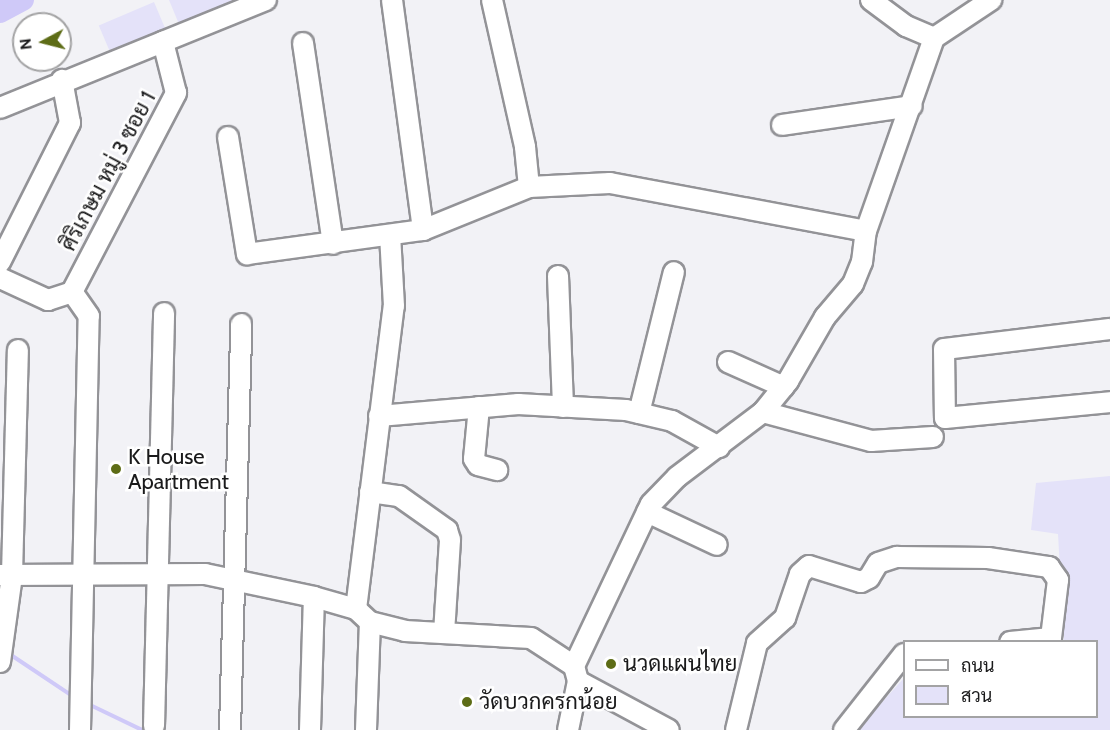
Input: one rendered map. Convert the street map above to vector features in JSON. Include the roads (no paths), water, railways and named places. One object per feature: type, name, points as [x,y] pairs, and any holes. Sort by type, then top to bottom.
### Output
[{"type":"street","points":[[0,108],[62,80],[266,0]]},
{"type":"street","points":[[392,0],[423,230]]},
{"type":"street","points":[[492,0],[525,147],[529,187]]},
{"type":"street","points":[[871,0],[906,26],[934,38]]},
{"type":"street","points":[[568,730],[576,674],[647,512],[677,477],[763,412],[784,387],[825,317],[853,284],[862,262],[866,231],[912,106],[934,38],[990,0]]},
{"type":"street","name":"ศิริเกษม หมู่ 3 ซอย 1","points":[[72,292],[176,93],[163,42]]},
{"type":"street","points":[[303,42],[333,244]]},
{"type":"street","points":[[0,262],[70,123],[62,80]]},
{"type":"street","points":[[782,125],[912,106]]},
{"type":"street","points":[[228,137],[247,254],[423,230],[529,187],[610,183],[866,231]]},
{"type":"street","points":[[366,730],[363,616],[370,492],[394,306],[390,236]]},
{"type":"street","points":[[639,413],[674,272]]},
{"type":"street","points":[[558,276],[563,407]]},
{"type":"street","points":[[0,278],[48,300],[72,292],[89,316],[80,729]]},
{"type":"street","points":[[154,726],[164,313]]},
{"type":"street","points":[[230,730],[236,581],[241,324]]},
{"type":"street","points":[[1110,329],[944,349],[945,418],[1110,402]]},
{"type":"street","points":[[0,662],[5,622],[18,350]]},
{"type":"street","points":[[728,362],[784,387]]},
{"type":"street","points":[[379,416],[479,407],[563,407],[639,413],[672,421],[718,447]]},
{"type":"street","points":[[479,407],[474,459],[478,465],[496,470]]},
{"type":"street","points":[[763,412],[871,441],[933,437]]},
{"type":"street","points":[[370,492],[399,496],[447,530],[450,540],[444,633]]},
{"type":"street","points":[[647,512],[717,545]]},
{"type":"street","points":[[736,730],[757,644],[785,618],[800,574],[809,566],[861,582],[869,578],[881,560],[897,557],[988,558],[1045,565],[1058,580],[1055,620],[1051,638],[1042,640]]},
{"type":"street","points":[[6,575],[205,574],[314,597],[405,631],[531,638],[576,674],[669,730]]},
{"type":"street","points":[[310,730],[314,597]]},
{"type":"street","points":[[844,730],[903,655]]},
{"type":"waterway","points":[[0,12],[23,0]]},
{"type":"waterway","points":[[8,653],[74,697]]},
{"type":"waterway","points":[[86,703],[142,730]]},
{"type":"place","name":"K House Apartment","points":[[116,469]]},
{"type":"place","name":"นวดแผนไทย","points":[[611,664]]},
{"type":"place","name":"วัดบวกครกน้อย","points":[[467,702]]}]
